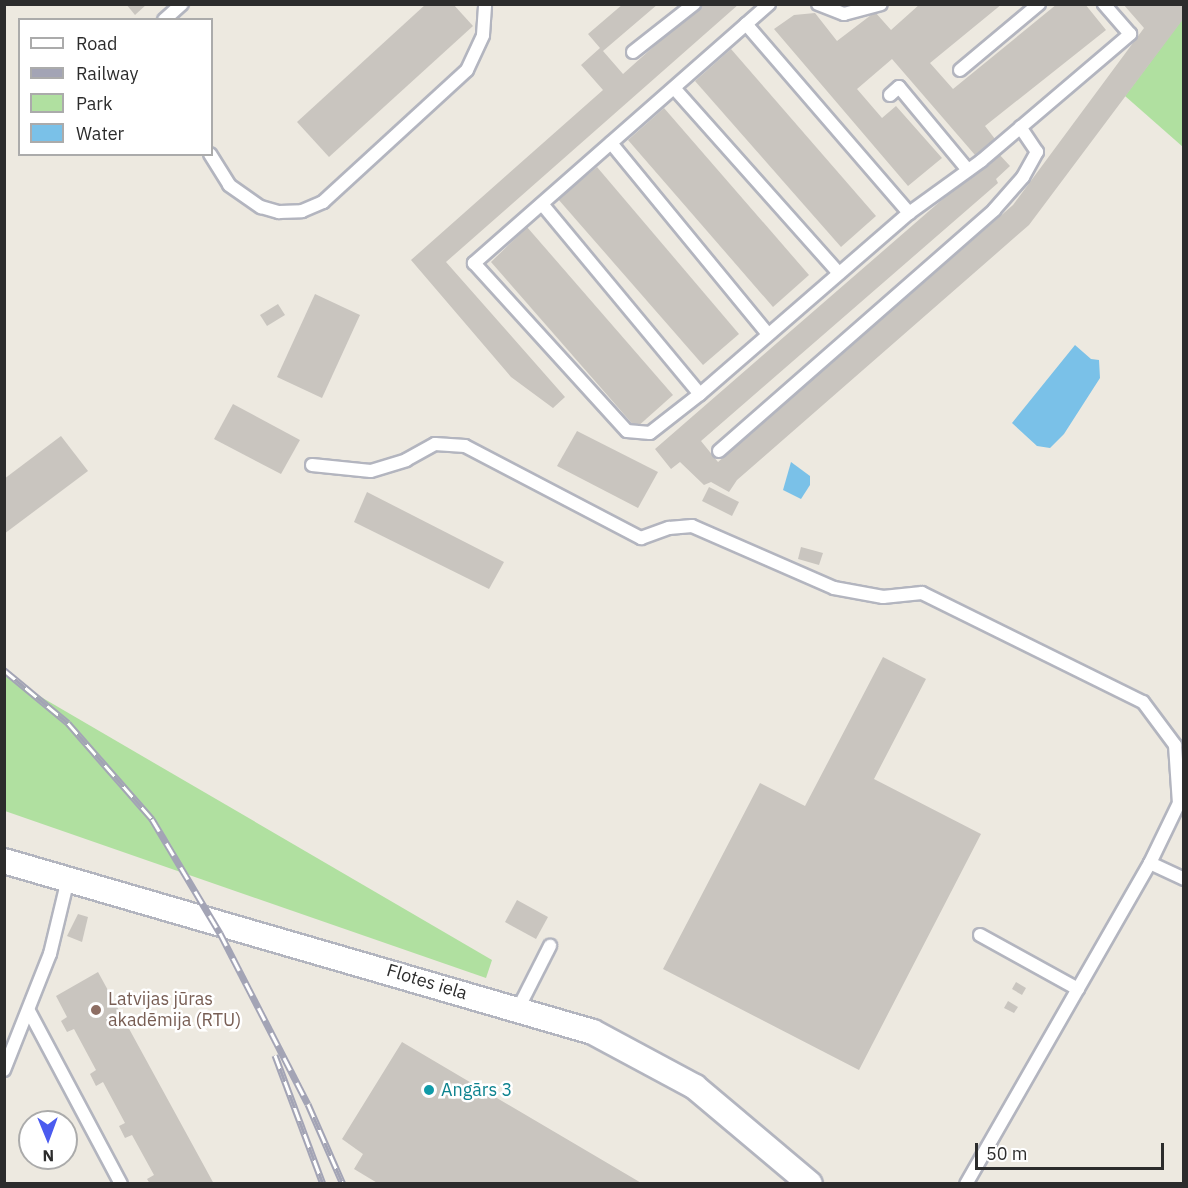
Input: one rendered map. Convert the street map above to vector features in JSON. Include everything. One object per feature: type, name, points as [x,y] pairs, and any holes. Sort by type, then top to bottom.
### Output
[{"type":"street","name":"Flotes iela","points":[[4,861],[593,1032],[695,1087],[810,1184]]},
{"type":"lane","points":[[166,18],[182,4]]},
{"type":"lane","points":[[211,156],[229,185],[261,207],[279,212],[302,211],[323,202],[467,70],[483,35],[485,4]]},
{"type":"lane","points":[[633,52],[694,4]]},
{"type":"lane","points":[[769,4],[474,263],[627,431],[650,433],[700,394],[767,333],[909,213],[968,170],[1130,34],[1104,4]]},
{"type":"lane","points":[[818,4],[844,14],[881,4]]},
{"type":"lane","points":[[960,70],[1040,4]]},
{"type":"lane","points":[[747,24],[909,213]]},
{"type":"lane","points":[[890,95],[899,87],[968,170]]},
{"type":"lane","points":[[674,88],[839,273]]},
{"type":"lane","points":[[719,451],[994,210],[1023,177],[1037,152],[1020,127]]},
{"type":"lane","points":[[611,143],[767,333]]},
{"type":"lane","points":[[543,204],[700,394]]},
{"type":"lane","points":[[312,465],[371,471],[406,460],[435,444],[465,446],[641,538],[669,528],[692,526],[834,588],[883,597],[922,592],[1143,702],[1175,745],[1179,803],[1150,863],[966,1184]]},
{"type":"lane","points":[[1150,863],[1184,879]]},
{"type":"lane","points":[[4,1070],[50,954],[68,879]]},
{"type":"lane","points":[[980,935],[1078,989]]},
{"type":"lane","points":[[518,1010],[550,946]]},
{"type":"lane","points":[[29,1011],[121,1184]]},
{"type":"green space","points":[[1183,18],[1183,147],[1125,96]]},
{"type":"green space","points":[[5,676],[492,960],[486,978],[5,811]]},
{"type":"water","points":[[1075,345],[1091,359],[1099,360],[1100,378],[1064,434],[1050,448],[1037,446],[1012,423]]},
{"type":"water","points":[[791,462],[810,476],[810,485],[801,499],[783,490]]},
{"type":"building","points":[[126,4],[147,4],[135,15]]},
{"type":"building","points":[[426,4],[453,4],[473,26],[329,157],[297,122]]},
{"type":"building","points":[[623,4],[658,4],[603,51],[623,74],[701,4],[739,4],[446,262],[565,397],[553,408],[511,377],[411,260],[603,90],[581,65],[600,48],[588,34]]},
{"type":"building","points":[[920,4],[1002,4],[930,63],[953,89],[1057,4],[1085,4],[1106,30],[985,126],[995,139],[975,155],[892,59],[857,89],[882,118],[896,106],[942,158],[908,186],[774,29],[794,15],[815,13],[837,41],[875,12],[891,30]]},
{"type":"building","points":[[1123,4],[1184,4],[1184,18],[1029,225],[737,480],[729,492],[711,482],[704,485],[680,462],[671,469],[655,449],[997,152],[1010,166],[996,179],[998,183],[701,441],[718,462],[1013,205],[1144,28]]},
{"type":"building","points":[[731,49],[876,216],[841,247],[695,81]]},
{"type":"building","points":[[664,108],[809,275],[773,307],[628,140]]},
{"type":"building","points":[[597,167],[739,334],[703,365],[558,199]]},
{"type":"building","points":[[527,227],[673,395],[636,428],[491,262]]},
{"type":"building","points":[[315,294],[360,315],[322,398],[277,377]]},
{"type":"building","points":[[278,304],[285,315],[267,326],[260,315]]},
{"type":"building","points":[[233,404],[300,440],[281,474],[214,439]]},
{"type":"building","points":[[577,431],[658,472],[638,508],[557,466]]},
{"type":"building","points":[[61,436],[88,471],[4,534],[4,479]]},
{"type":"building","points":[[709,487],[739,502],[732,516],[702,501]]},
{"type":"building","points":[[367,492],[504,562],[489,589],[354,522]]},
{"type":"building","points":[[801,547],[823,553],[819,565],[798,559]]},
{"type":"building","points":[[883,657],[926,679],[874,779],[981,834],[859,1070],[663,969],[760,783],[805,806]]},
{"type":"building","points":[[517,900],[548,917],[536,939],[505,922]]},
{"type":"building","points":[[78,914],[88,917],[82,942],[67,936]]},
{"type":"building","points":[[98,972],[214,1184],[150,1184],[147,1179],[154,1175],[132,1135],[125,1138],[119,1126],[125,1123],[103,1082],[96,1086],[90,1074],[96,1070],[74,1029],[67,1032],[61,1021],[67,1017],[56,996]]},
{"type":"building","points":[[1016,982],[1026,988],[1022,995],[1012,989]]},
{"type":"building","points":[[1008,1001],[1018,1007],[1014,1013],[1004,1008]]},
{"type":"building","name":"Angārs 3","points":[[402,1042],[643,1184],[379,1184],[354,1169],[363,1154],[342,1139]]},
{"type":"railway","points":[[4,670],[68,723],[152,819],[220,933],[308,1104],[343,1184]]},
{"type":"railway","points":[[275,1055],[323,1184]]},
{"type":"place","name":"Latvijas jūras akadēmija (RTU)","points":[[96,1010]]},
{"type":"place","name":"Angārs 3","points":[[429,1090]]}]
